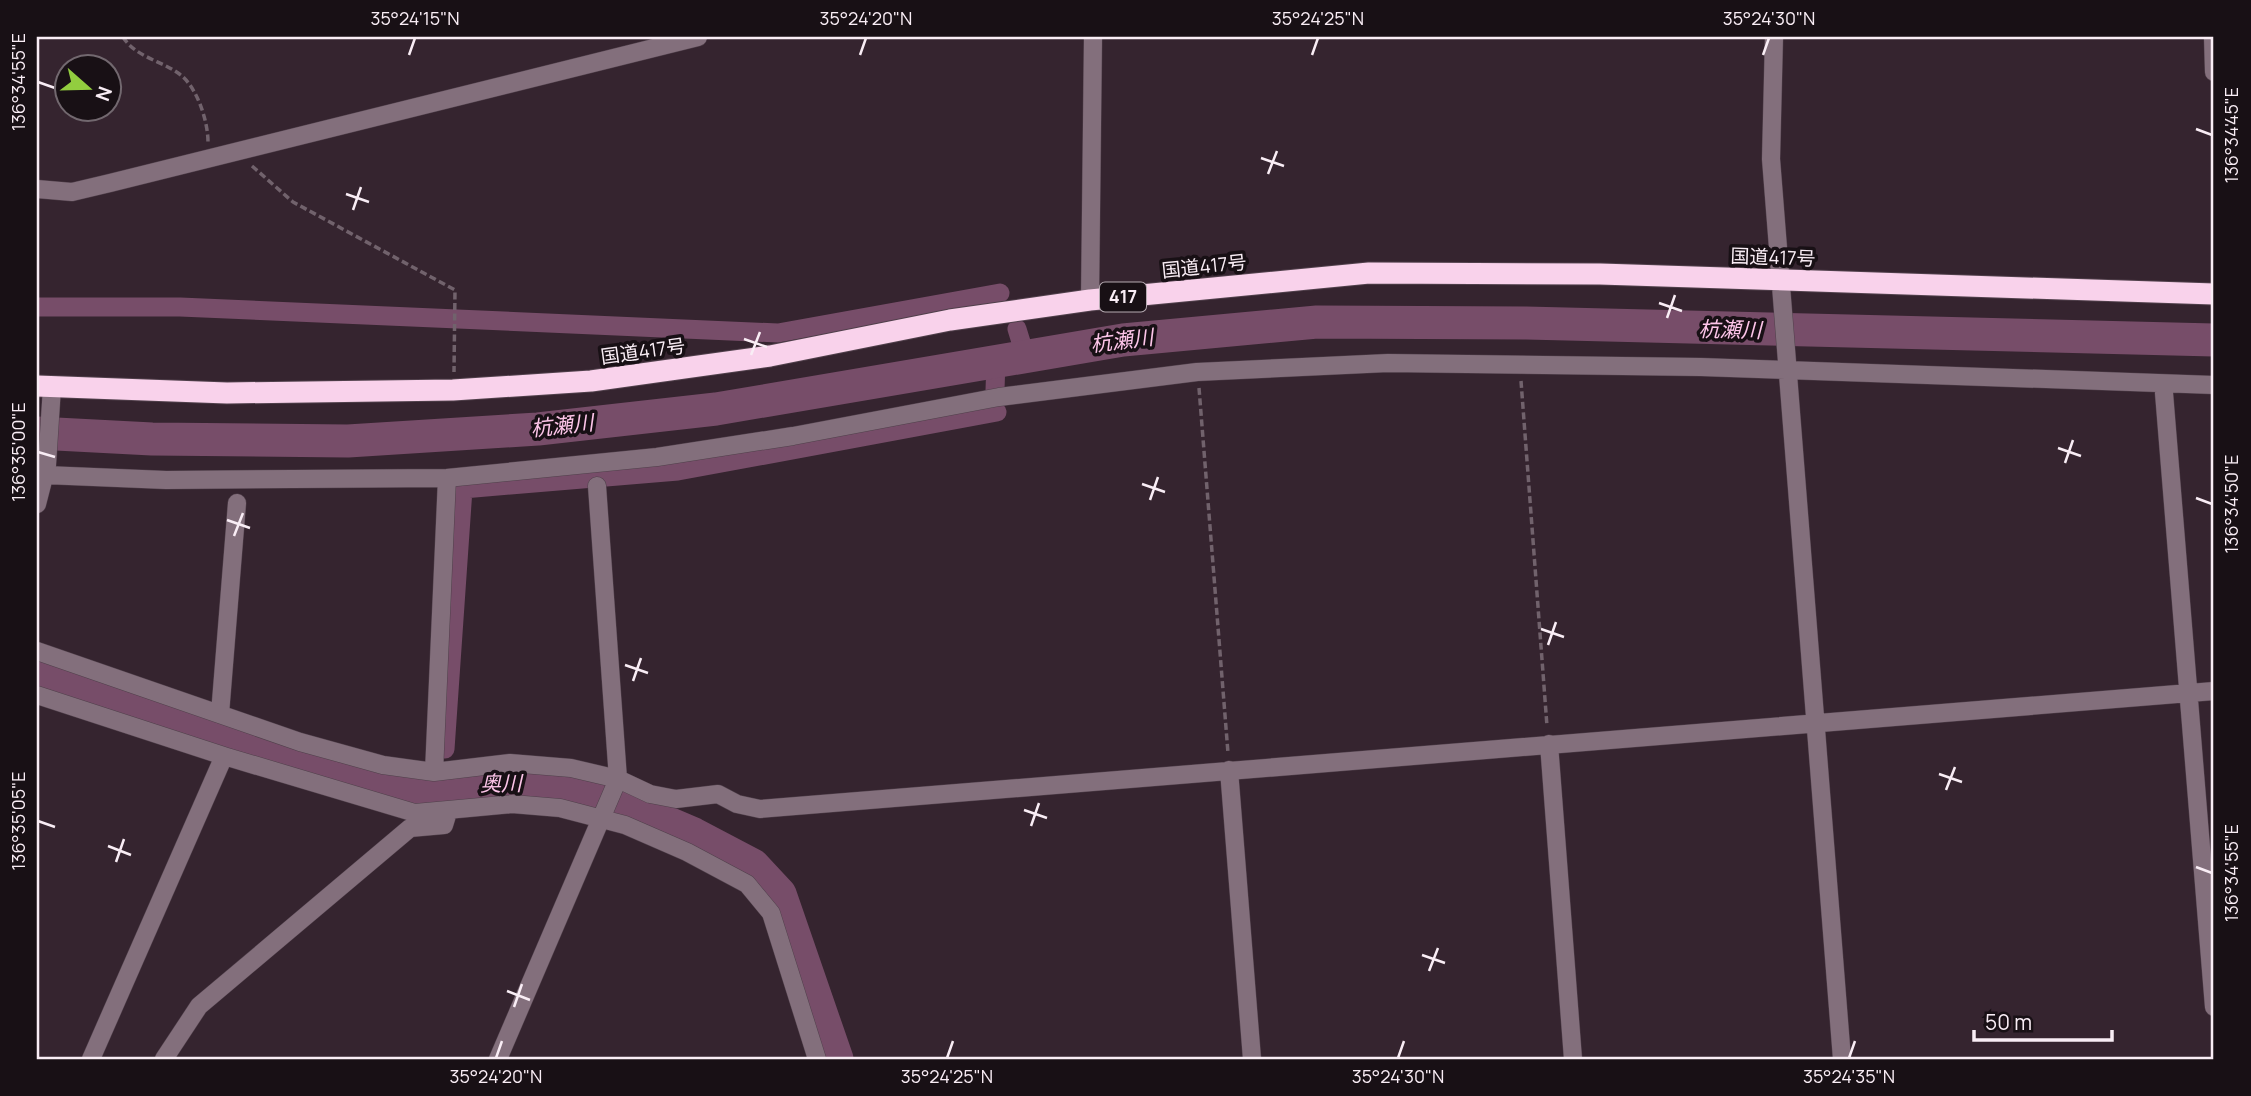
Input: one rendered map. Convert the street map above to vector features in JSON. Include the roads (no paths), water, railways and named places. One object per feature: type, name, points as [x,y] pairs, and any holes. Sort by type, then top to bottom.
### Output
[{"type":"highway","name":"国道417号","points":[[47,390],[226,393],[453,390],[591,381],[770,356],[950,320],[1090,300],[1369,273],[1600,274],[2214,294]]},
{"type":"street","points":[[37,189],[72,192],[698,37]]},
{"type":"street","points":[[1090,300],[1093,37]]},
{"type":"street","points":[[1774,37],[1772,159],[1842,1059]]},
{"type":"street","points":[[2213,37],[2214,72]]},
{"type":"street","points":[[46,470],[207,480],[447,478],[657,457],[793,436],[999,397],[1197,372],[1388,363],[1789,368],[2214,385]]},
{"type":"street","points":[[37,504],[46,470],[47,390]]},
{"type":"street","points":[[2164,393],[2214,1007]]},
{"type":"street","points":[[435,772],[447,478]]},
{"type":"street","points":[[498,1059],[605,817],[618,779],[597,486]]},
{"type":"street","points":[[220,714],[237,503]]},
{"type":"street","points":[[37,651],[300,742],[383,765],[435,772],[510,763],[571,768],[618,779],[650,794],[676,799],[718,794],[737,804],[760,809],[2214,691]]},
{"type":"street","points":[[37,695],[224,756],[415,813],[449,812],[513,804],[560,808],[605,817],[688,852],[747,884],[771,914],[817,1059]]},
{"type":"street","points":[[1549,744],[1573,1059]]},
{"type":"street","points":[[91,1059],[224,756]]},
{"type":"street","points":[[1229,770],[1252,1059]]},
{"type":"street","points":[[164,1059],[199,1006],[410,828],[444,825],[449,812]]},
{"type":"waterway","points":[[37,307],[180,307],[778,333],[1000,293]]},
{"type":"waterway","name":"杭瀬川","points":[[37,433],[152,439],[348,441],[538,429],[716,409],[1123,340],[1317,322],[1526,323],[2214,340]]},
{"type":"waterway","points":[[1017,329],[1025,355]]},
{"type":"waterway","points":[[995,390],[996,360]]},
{"type":"waterway","points":[[445,749],[463,489],[678,471],[997,412]]},
{"type":"waterway","name":"奥川","points":[[37,673],[245,746],[357,781],[415,790],[492,782],[566,784],[619,802],[694,834],[753,865],[780,894],[837,1059]]}]
